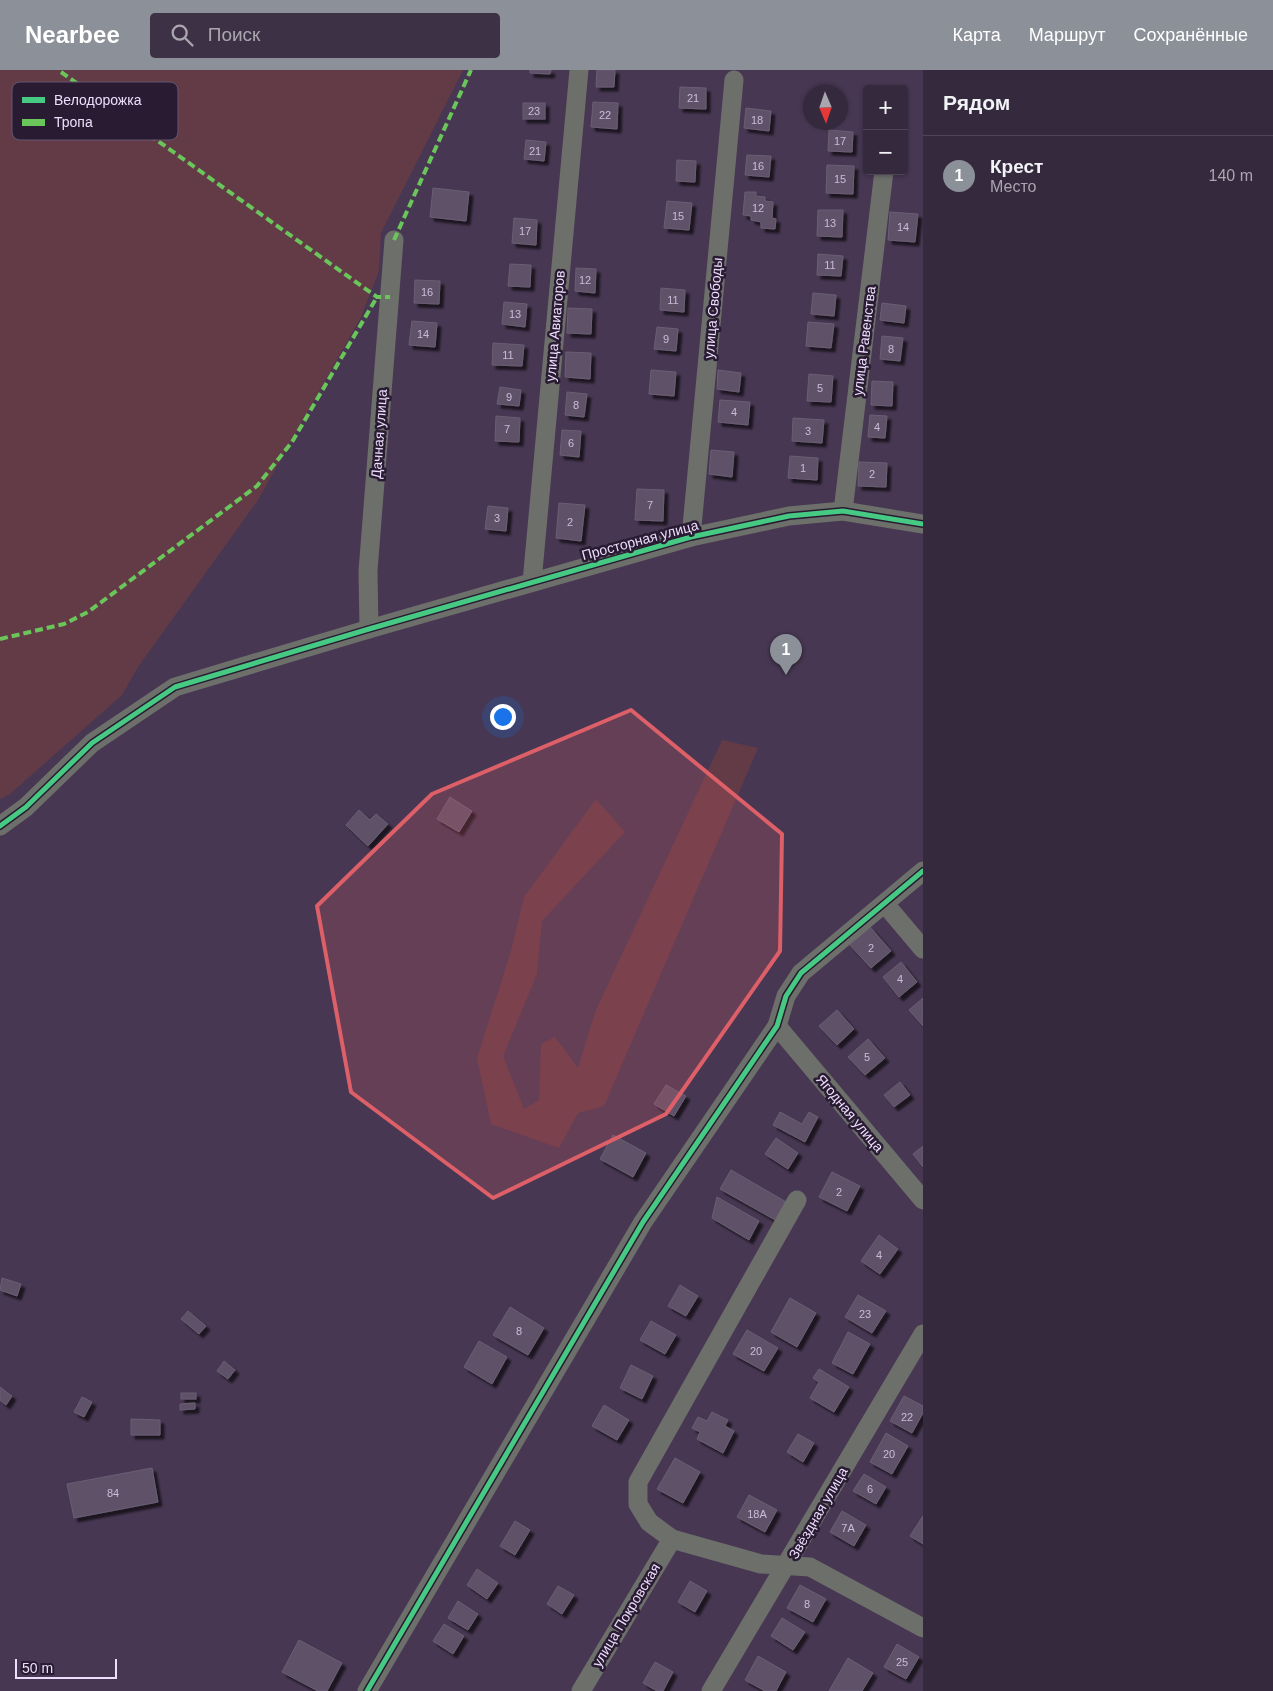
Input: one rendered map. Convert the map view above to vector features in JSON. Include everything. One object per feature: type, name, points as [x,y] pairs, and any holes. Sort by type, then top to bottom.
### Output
[{"type":"street","name":"улица Авиаторов","points":[[532,582],[580,70]]},
{"type":"street","name":"улица Свободы","points":[[691,537],[734,80]]},
{"type":"street","name":"улица Равенства","points":[[843,511],[884,175]]},
{"type":"street","name":"Дачная улица","points":[[369,628],[368,571],[394,240]]},
{"type":"street","name":"Просторная улица","points":[[0,826],[26,807],[92,744],[175,687],[369,628],[691,537],[789,516],[843,511],[923,524]]},
{"type":"street","points":[[367,1691],[643,1222],[777,1026],[786,996],[801,973],[923,872]]},
{"type":"street","points":[[885,904],[923,949]]},
{"type":"street","name":"Ягодная улица","points":[[777,1026],[923,1200]]},
{"type":"street","points":[[798,1200],[638,1482],[638,1504],[649,1522],[672,1539],[761,1564],[810,1567],[923,1628]]},
{"type":"street","name":"Звёздная улица","points":[[711,1691],[923,1334]]},
{"type":"street","name":"улица Покровская","points":[[581,1691],[672,1539]]},
{"type":"highlighted area","points":[[631,710],[782,834],[780,951],[666,1114],[493,1198],[351,1092],[317,906],[432,794]]},
{"type":"shaded area","points":[[0,70],[463,70],[381,233],[379,271],[361,317],[258,500],[138,667],[122,695],[10,794],[0,799]]},
{"type":"shaded area","points":[[722,740],[758,748],[604,1106],[578,1113],[559,1148],[491,1124],[477,1058],[511,951],[524,897],[596,799],[625,832],[542,921],[537,974],[503,1056],[524,1109],[539,1100],[541,1044],[555,1037],[578,1068],[595,1012]]},
{"type":"building","points":[[530,70],[551,70],[550,74],[530,73]]},
{"type":"building","points":[[597,70],[615,70],[614,87],[596,87]]},
{"type":"building","points":[[680,87],[706,88],[706,109],[679,108]]},
{"type":"building","points":[[593,102],[618,103],[617,129],[591,127]]},
{"type":"building","points":[[523,103],[545,103],[545,119],[523,119]]},
{"type":"building","points":[[746,108],[771,111],[769,131],[744,128]]},
{"type":"building","points":[[829,130],[853,132],[852,152],[828,151]]},
{"type":"building","points":[[526,140],[546,142],[544,161],[524,159]]},
{"type":"building","points":[[747,155],[771,156],[769,177],[745,175]]},
{"type":"building","points":[[677,160],[696,161],[695,182],[676,181]]},
{"type":"building","points":[[827,165],[854,166],[853,194],[826,193]]},
{"type":"building","points":[[433,188],[469,192],[466,221],[430,217]]},
{"type":"building","points":[[745,192],[756,192],[756,196],[765,197],[765,201],[773,202],[772,218],[776,219],[775,229],[761,228],[761,222],[751,220],[751,216],[743,215]]},
{"type":"building","points":[[667,201],[692,203],[689,230],[664,228]]},
{"type":"building","points":[[818,210],[843,210],[842,237],[817,236]]},
{"type":"building","points":[[890,212],[918,214],[915,242],[888,240]]},
{"type":"building","points":[[514,218],[537,220],[536,245],[512,243]]},
{"type":"building","points":[[818,254],[843,256],[841,276],[817,275]]},
{"type":"building","points":[[510,264],[531,265],[530,287],[508,286]]},
{"type":"building","points":[[576,268],[596,269],[595,293],[575,291]]},
{"type":"building","points":[[415,280],[440,281],[439,304],[414,303]]},
{"type":"building","points":[[661,288],[685,290],[684,312],[660,310]]},
{"type":"building","points":[[813,293],[836,295],[834,316],[811,314]]},
{"type":"building","points":[[504,302],[527,304],[525,327],[502,324]]},
{"type":"building","points":[[882,303],[906,306],[904,323],[880,320]]},
{"type":"building","points":[[568,308],[592,309],[591,334],[567,333]]},
{"type":"building","points":[[412,321],[437,323],[435,347],[409,345]]},
{"type":"building","points":[[808,322],[834,324],[831,348],[806,346]]},
{"type":"building","points":[[657,327],[678,329],[676,351],[654,349]]},
{"type":"building","points":[[882,336],[903,338],[900,361],[880,359]]},
{"type":"building","points":[[493,343],[524,345],[522,366],[492,365]]},
{"type":"building","points":[[566,352],[591,353],[590,379],[565,377]]},
{"type":"building","points":[[651,370],[676,372],[674,396],[649,394]]},
{"type":"building","points":[[718,370],[741,373],[739,392],[717,389]]},
{"type":"building","points":[[809,374],[833,376],[831,402],[807,401]]},
{"type":"building","points":[[872,381],[893,382],[892,406],[871,405]]},
{"type":"building","points":[[500,387],[521,390],[519,406],[497,404]]},
{"type":"building","points":[[567,392],[587,394],[584,417],[565,415]]},
{"type":"building","points":[[720,400],[750,402],[748,425],[718,422]]},
{"type":"building","points":[[870,415],[887,416],[885,438],[868,437]]},
{"type":"building","points":[[496,416],[520,418],[519,442],[495,441]]},
{"type":"building","points":[[793,418],[824,420],[822,443],[792,441]]},
{"type":"building","points":[[562,430],[581,431],[579,457],[560,455]]},
{"type":"building","points":[[711,450],[734,452],[732,477],[709,474]]},
{"type":"building","points":[[790,456],[818,458],[817,480],[788,478]]},
{"type":"building","points":[[859,462],[887,463],[886,487],[858,486]]},
{"type":"building","points":[[637,489],[664,490],[663,521],[635,520]]},
{"type":"building","points":[[559,503],[585,505],[581,541],[556,538]]},
{"type":"building","points":[[488,506],[508,508],[506,531],[485,529]]},
{"type":"building","points":[[450,797],[472,811],[459,832],[437,819]]},
{"type":"building","points":[[359,810],[370,820],[376,814],[388,824],[368,846],[346,825]]},
{"type":"building","points":[[870,927],[891,951],[871,968],[850,945]]},
{"type":"building","points":[[901,962],[917,982],[899,997],[883,977]]},
{"type":"building","points":[[923,998],[923,1026],[909,1010]]},
{"type":"building","points":[[837,1010],[854,1029],[837,1045],[819,1026]]},
{"type":"building","points":[[868,1039],[885,1058],[865,1075],[848,1057]]},
{"type":"building","points":[[900,1082],[910,1095],[894,1107],[884,1095]]},
{"type":"building","points":[[666,1085],[686,1096],[674,1116],[654,1104]]},
{"type":"building","points":[[780,1112],[802,1124],[809,1112],[818,1117],[805,1142],[773,1125]]},
{"type":"building","points":[[613,1135],[646,1153],[633,1177],[600,1159]]},
{"type":"building","points":[[776,1138],[798,1153],[788,1169],[765,1154]]},
{"type":"building","points":[[923,1146],[923,1167],[913,1154]]},
{"type":"building","points":[[731,1170],[788,1203],[777,1221],[720,1189]]},
{"type":"building","points":[[832,1172],[860,1186],[847,1211],[819,1197]]},
{"type":"building","points":[[717,1197],[759,1221],[749,1240],[712,1218]]},
{"type":"building","points":[[879,1235],[898,1249],[880,1274],[861,1261]]},
{"type":"building","points":[[2,1278],[21,1284],[17,1296],[0,1290]]},
{"type":"building","points":[[680,1285],[698,1296],[686,1316],[668,1306]]},
{"type":"building","points":[[858,1295],[886,1311],[872,1333],[845,1317]]},
{"type":"building","points":[[790,1298],[816,1313],[797,1347],[771,1332]]},
{"type":"building","points":[[510,1307],[544,1328],[528,1355],[493,1335]]},
{"type":"building","points":[[188,1311],[206,1326],[199,1334],[181,1319]]},
{"type":"building","points":[[651,1321],[676,1335],[665,1354],[640,1340]]},
{"type":"building","points":[[747,1330],[778,1348],[764,1371],[733,1354]]},
{"type":"building","points":[[848,1332],[870,1344],[853,1374],[832,1363]]},
{"type":"building","points":[[479,1341],[507,1357],[492,1384],[464,1367]]},
{"type":"building","points":[[224,1361],[235,1370],[228,1379],[217,1371]]},
{"type":"building","points":[[631,1365],[653,1376],[642,1399],[620,1388]]},
{"type":"building","points":[[819,1369],[849,1387],[834,1412],[810,1398],[819,1382],[813,1378]]},
{"type":"building","points":[[0,1387],[12,1396],[6,1405],[0,1400]]},
{"type":"building","points":[[181,1393],[196,1393],[196,1399],[181,1399]]},
{"type":"building","points":[[904,1396],[923,1406],[923,1413],[912,1433],[890,1421]]},
{"type":"building","points":[[82,1397],[92,1402],[84,1417],[74,1412]]},
{"type":"building","points":[[195,1403],[195,1409],[180,1410],[180,1404]]},
{"type":"building","points":[[604,1405],[629,1420],[617,1440],[592,1426]]},
{"type":"building","points":[[712,1412],[728,1420],[725,1426],[734,1431],[723,1453],[697,1439],[700,1432],[692,1428],[698,1417],[707,1421]]},
{"type":"building","points":[[131,1419],[160,1420],[160,1435],[131,1435]]},
{"type":"building","points":[[886,1433],[908,1446],[892,1474],[870,1462]]},
{"type":"building","points":[[798,1434],[814,1443],[803,1462],[787,1452]]},
{"type":"building","points":[[675,1458],[700,1472],[683,1503],[657,1489]]},
{"type":"building","points":[[152,1468],[158,1502],[74,1518],[67,1484]]},
{"type":"building","points":[[864,1474],[886,1487],[876,1504],[853,1491]]},
{"type":"building","points":[[749,1495],[777,1510],[765,1532],[737,1517]]},
{"type":"building","points":[[842,1511],[866,1525],[854,1546],[830,1532]]},
{"type":"building","points":[[923,1516],[923,1544],[910,1536]]},
{"type":"building","points":[[515,1521],[530,1530],[515,1555],[500,1546]]},
{"type":"building","points":[[477,1569],[498,1583],[487,1599],[467,1585]]},
{"type":"building","points":[[690,1581],[707,1591],[695,1612],[678,1602]]},
{"type":"building","points":[[800,1585],[826,1599],[813,1622],[787,1608]]},
{"type":"building","points":[[558,1586],[574,1595],[562,1614],[547,1604]]},
{"type":"building","points":[[458,1601],[478,1614],[468,1630],[448,1618]]},
{"type":"building","points":[[782,1618],[805,1632],[793,1650],[771,1636]]},
{"type":"building","points":[[444,1624],[464,1636],[453,1654],[433,1641]]},
{"type":"building","points":[[299,1640],[342,1663],[327,1691],[318,1691],[282,1672]]},
{"type":"building","points":[[897,1644],[919,1657],[906,1679],[884,1667]]},
{"type":"building","points":[[758,1656],[786,1672],[776,1691],[765,1691],[745,1680]]},
{"type":"building","points":[[848,1658],[873,1673],[862,1691],[829,1691]]},
{"type":"building","points":[[655,1662],[673,1672],[663,1691],[657,1691],[643,1683]]},
{"type":"marked path","points":[[394,240],[471,70]]},
{"type":"marked path","points":[[61,72],[75,82]]},
{"type":"marked path","points":[[157,140],[377,297],[390,297]]},
{"type":"marked path","points":[[0,639],[64,624],[88,612],[257,486],[292,442],[377,297]]},
{"type":"cycle path","points":[[0,826],[26,807],[92,743],[175,687],[369,629],[691,537],[789,516],[843,511],[923,524]]},
{"type":"cycle path","points":[[367,1691],[643,1222],[777,1026],[786,996],[801,973],[923,871]]},
{"type":"place","name":"Крест","points":[[786,675]]}]
